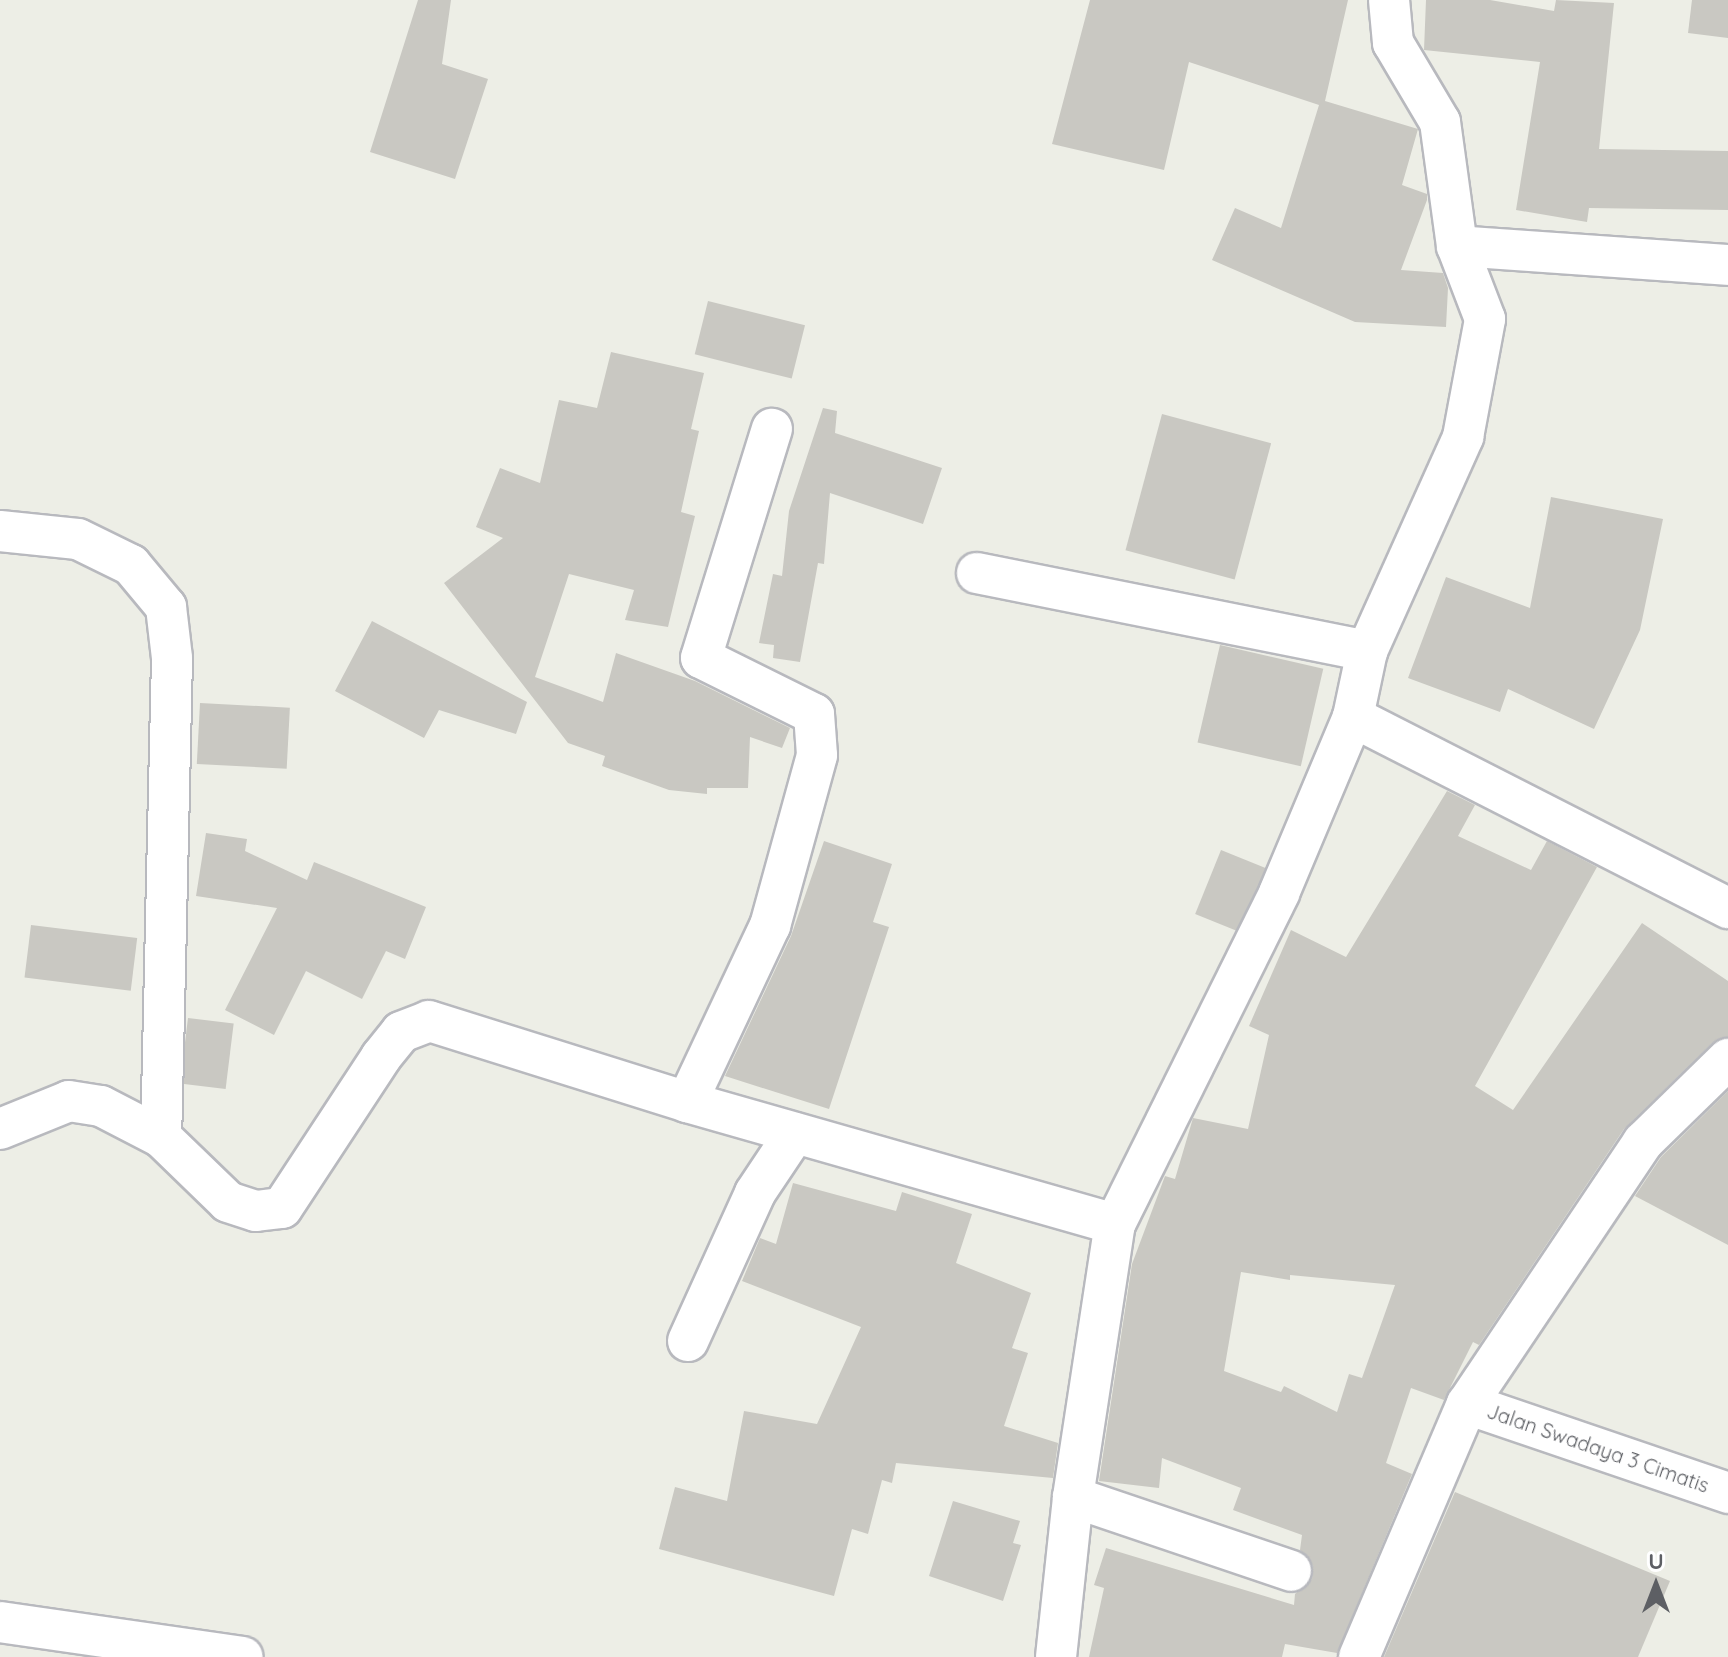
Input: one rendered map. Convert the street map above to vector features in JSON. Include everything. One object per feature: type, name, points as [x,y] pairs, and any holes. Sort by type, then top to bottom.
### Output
[{"type":"street","points":[[1056,1657],[1073,1497],[1115,1224],[1279,893],[1353,717],[1367,651],[1463,437],[1485,319],[1457,246],[1440,122],[1393,43],[1389,0]]},
{"type":"street","points":[[1457,246],[1728,265]]},
{"type":"street","points":[[687,1102],[770,926],[817,755],[814,714],[701,658],[772,429]]},
{"type":"street","points":[[0,531],[78,539],[131,565],[166,607],[172,658],[161,1137]]},
{"type":"street","points":[[977,573],[1367,651]]},
{"type":"street","points":[[1353,717],[1728,908]]},
{"type":"street","points":[[0,1129],[69,1101],[101,1106],[161,1137],[228,1202],[256,1211],[282,1208],[381,1057],[401,1032],[429,1021],[687,1102],[1115,1224]]},
{"type":"street","points":[[1359,1657],[1467,1404],[1643,1142],[1728,1059]]},
{"type":"street","points":[[688,1341],[755,1193],[795,1133]]},
{"type":"street","name":"Jalan Swadaya 3 Cimatis","points":[[1467,1404],[1728,1493]]},
{"type":"street","points":[[1073,1497],[1291,1571]]},
{"type":"street","points":[[0,1622],[242,1657]]},
{"type":"building","points":[[418,0],[451,0],[442,64],[488,79],[455,179],[370,152]]},
{"type":"building","points":[[1090,0],[1348,0],[1325,101],[1418,129],[1402,185],[1427,194],[1427,200],[1401,270],[1443,273],[1448,288],[1446,327],[1355,322],[1212,260],[1235,208],[1281,228],[1319,105],[1189,62],[1164,170],[1052,144]]},
{"type":"building","points":[[1426,0],[1490,0],[1554,11],[1556,0],[1614,3],[1599,149],[1728,151],[1728,210],[1589,208],[1587,222],[1516,210],[1540,62],[1424,50]]},
{"type":"building","points":[[1692,0],[1728,0],[1728,38],[1688,33]]},
{"type":"building","points":[[708,301],[805,325],[792,379],[695,354]]},
{"type":"building","points":[[611,352],[704,373],[691,429],[699,431],[681,512],[695,516],[668,627],[625,620],[634,590],[569,574],[535,677],[603,702],[616,653],[695,681],[790,728],[782,748],[750,737],[748,788],[707,788],[707,794],[669,790],[602,766],[605,756],[568,743],[444,583],[503,538],[476,527],[500,468],[540,483],[559,400],[597,408]]},
{"type":"building","points":[[823,408],[837,411],[835,433],[942,468],[923,524],[830,493],[824,564],[818,563],[800,662],[773,658],[774,645],[759,643],[773,574],[782,576],[789,511]]},
{"type":"building","points":[[1162,414],[1271,443],[1235,579],[1126,550]]},
{"type":"building","points":[[1551,497],[1663,519],[1640,630],[1594,729],[1508,689],[1500,712],[1408,678],[1446,577],[1530,608]]},
{"type":"building","points":[[372,621],[527,702],[516,734],[439,710],[424,738],[335,691]]},
{"type":"building","points":[[1220,645],[1323,669],[1301,766],[1198,742]]},
{"type":"building","points":[[200,703],[290,708],[287,769],[197,764]]},
{"type":"building","points":[[1447,791],[1475,805],[1458,836],[1531,870],[1547,841],[1597,867],[1475,1086],[1513,1110],[1642,923],[1728,981],[1728,1037],[1712,1043],[1624,1129],[1479,1345],[1473,1342],[1444,1400],[1411,1388],[1386,1463],[1412,1474],[1337,1653],[1285,1644],[1282,1657],[1089,1657],[1104,1588],[1094,1585],[1106,1548],[1294,1605],[1295,1594],[1312,1579],[1313,1566],[1300,1550],[1302,1535],[1233,1510],[1241,1488],[1162,1458],[1159,1488],[1099,1481],[1132,1264],[1165,1176],[1175,1179],[1193,1118],[1248,1129],[1269,1035],[1249,1026],[1291,930],[1346,957]],"holes":[[[1241,1272],[1290,1280],[1290,1275],[1395,1285],[1362,1378],[1349,1374],[1337,1412],[1284,1386],[1281,1392],[1224,1371]]]},
{"type":"building","points":[[206,833],[247,839],[245,851],[307,880],[314,862],[426,907],[405,959],[386,951],[362,999],[306,971],[274,1035],[225,1010],[277,908],[196,896]]},
{"type":"building","points":[[824,841],[892,864],[873,922],[889,927],[829,1109],[725,1076],[791,936]]},
{"type":"building","points":[[1221,850],[1266,868],[1240,932],[1195,914]]},
{"type":"building","points":[[31,925],[137,938],[131,991],[25,978]]},
{"type":"building","points":[[188,1018],[234,1024],[226,1089],[180,1084]]},
{"type":"building","points":[[1728,1091],[1728,1245],[1635,1196],[1661,1157]]},
{"type":"building","points":[[793,1183],[896,1211],[902,1192],[972,1214],[956,1263],[1031,1293],[1012,1348],[1028,1353],[1004,1426],[1058,1443],[1053,1478],[896,1463],[892,1483],[882,1480],[868,1534],[852,1529],[834,1596],[659,1549],[675,1487],[727,1501],[744,1411],[817,1424],[861,1327],[742,1281],[760,1238],[776,1244]]},
{"type":"building","points":[[1455,1492],[1670,1581],[1638,1657],[1384,1657]]},
{"type":"building","points":[[953,1501],[1020,1521],[1013,1543],[1021,1545],[1003,1601],[929,1576]]}]
